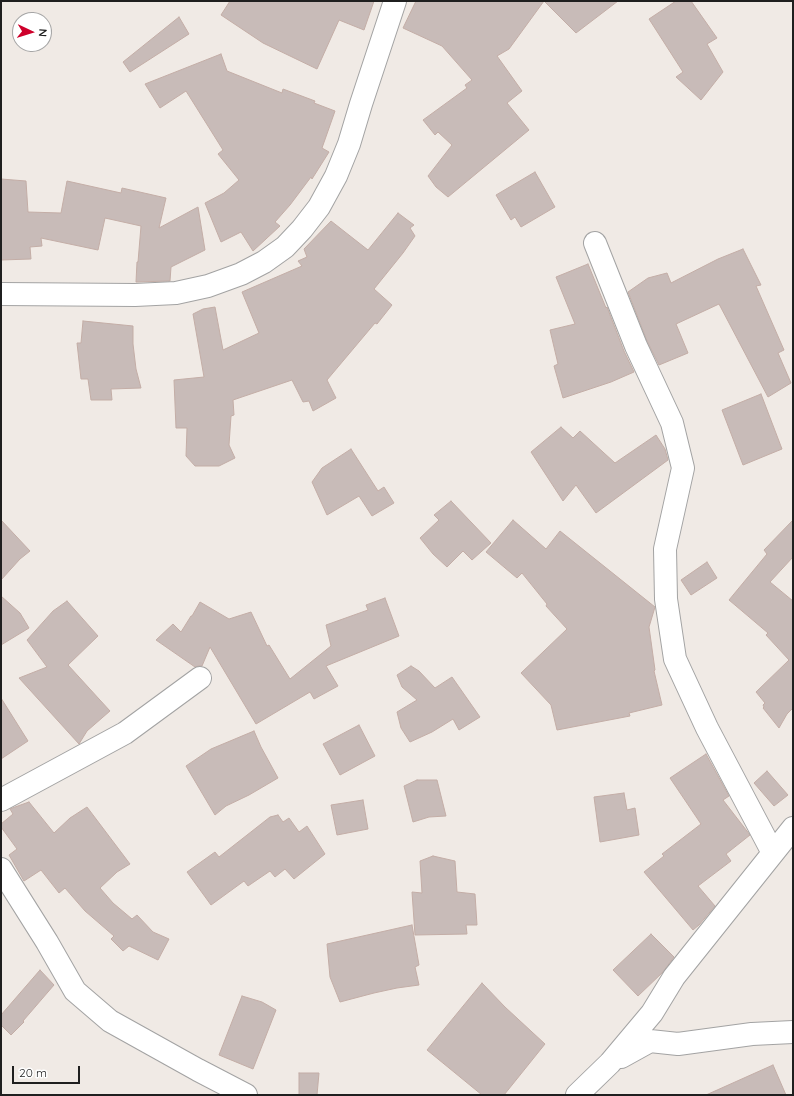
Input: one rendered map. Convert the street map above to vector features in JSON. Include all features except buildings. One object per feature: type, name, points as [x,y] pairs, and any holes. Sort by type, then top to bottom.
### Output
[{"type":"street","points":[[1,294],[135,295],[176,293],[208,286],[264,262],[284,247],[302,229],[319,207],[336,176],[349,144],[395,1]]},
{"type":"street","points":[[595,243],[636,346],[672,423],[683,468],[665,549],[666,599],[675,659],[707,728],[773,853]]},
{"type":"street","points":[[1,800],[125,733],[200,678]]},
{"type":"street","points":[[577,1095],[610,1063],[652,1012],[674,977],[793,828]]},
{"type":"street","points":[[1,869],[48,942],[75,991],[110,1021],[246,1095]]},
{"type":"street","points":[[610,1063],[650,1041],[678,1044],[752,1034],[793,1032]]}]
